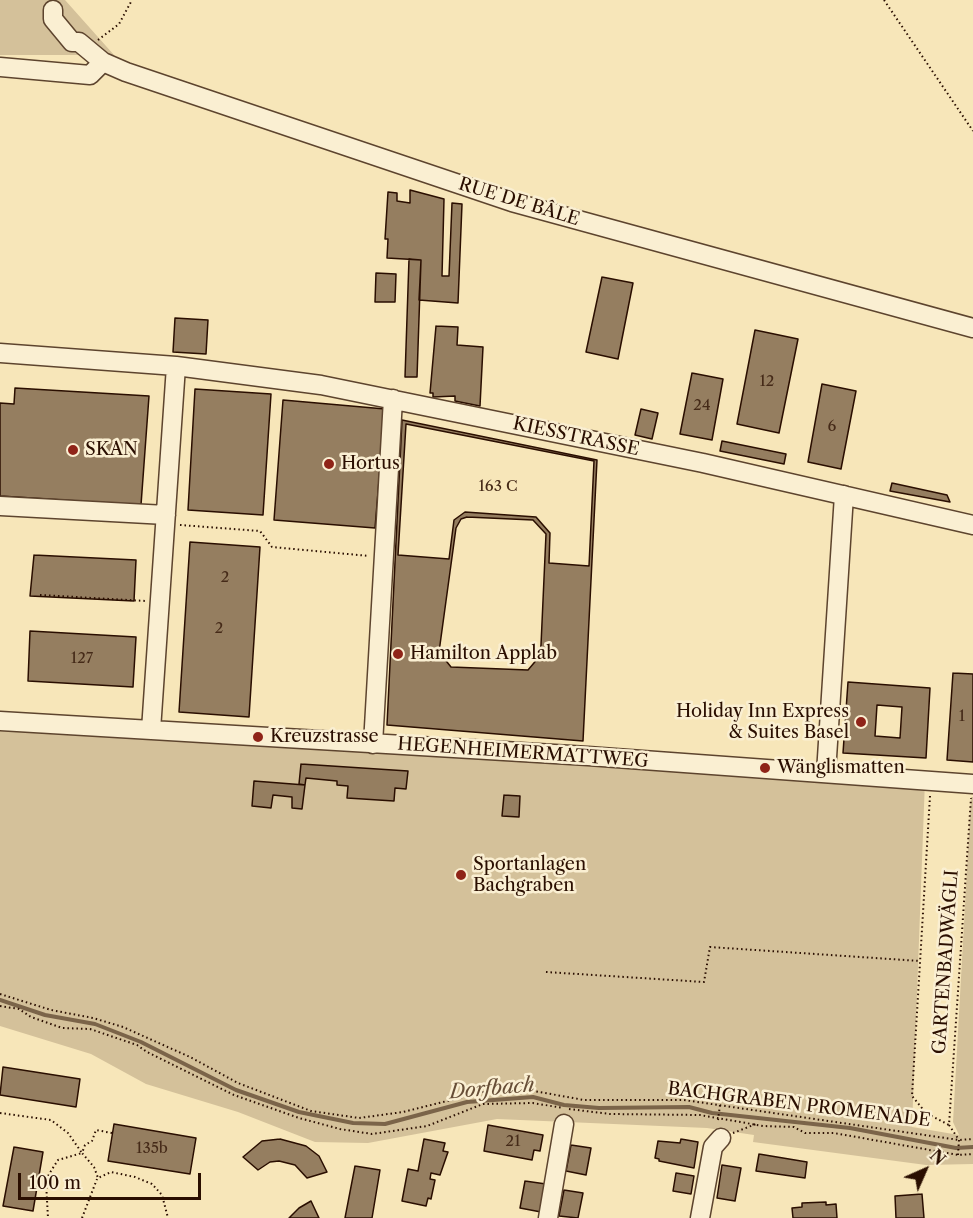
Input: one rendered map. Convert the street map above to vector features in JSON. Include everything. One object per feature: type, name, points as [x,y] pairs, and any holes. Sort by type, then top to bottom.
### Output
[{"type":"street","name":"RUE DE BÂLE","points":[[50,5],[53,19],[72,42],[83,46],[103,62],[512,202],[973,328]]},
{"type":"street","points":[[0,67],[90,75],[103,62]]},
{"type":"street","name":"KIESSTRASSE","points":[[0,353],[176,366],[321,385],[703,463],[973,525]]},
{"type":"street","points":[[151,730],[176,366]]},
{"type":"street","points":[[373,744],[393,399]]},
{"type":"street","points":[[826,773],[844,495]]},
{"type":"street","points":[[0,506],[165,519]]},
{"type":"street","name":"HEGENHEIMERMATTWEG","points":[[0,721],[972,784]]},
{"type":"street","points":[[548,1218],[564,1124]]},
{"type":"street","points":[[700,1218],[713,1147],[721,1138]]},
{"type":"path","points":[[83,46],[119,24],[132,0]]},
{"type":"path","points":[[884,0],[973,131]]},
{"type":"path","points":[[165,519],[260,531],[272,547],[384,557]]},
{"type":"path","points":[[40,595],[160,602]]},
{"type":"path","points":[[931,780],[912,1096],[926,1113],[949,1125],[959,1142],[958,1153]]},
{"type":"path","name":"GARTENBADWÄGLI","points":[[949,1125],[972,784]]},
{"type":"path","points":[[546,972],[704,982],[710,947],[920,961]]},
{"type":"path","name":"BACHGRABEN PROMENADE","points":[[0,994],[51,1010],[93,1018],[123,1027],[190,1057],[238,1083],[311,1111],[359,1118],[403,1112],[483,1092],[534,1090],[584,1100],[684,1100],[959,1142],[973,1139]]},
{"type":"path","name":"BACHGRABEN PROMENADE","points":[[0,1006],[19,1009],[31,1017],[62,1028],[90,1029],[137,1045],[234,1095],[299,1118],[372,1134],[427,1126],[483,1104],[533,1103],[610,1114],[700,1115],[756,1124],[794,1127],[805,1133],[834,1133],[973,1154]]},
{"type":"path","points":[[718,1117],[720,1105]]},
{"type":"path","points":[[0,1113],[51,1120],[68,1133],[94,1167],[98,1178],[82,1218]]},
{"type":"path","points":[[721,1138],[756,1124]]},
{"type":"path","points":[[82,1153],[85,1145],[92,1141],[96,1130],[112,1133]]},
{"type":"path","points":[[49,1218],[46,1182],[49,1174],[58,1160],[82,1153]]},
{"type":"path","points":[[98,1178],[111,1172],[135,1177],[152,1184],[162,1196],[168,1218]]},
{"type":"shaded area","points":[[0,0],[65,0],[114,55],[0,55]]},
{"type":"shaded area","name":"Sportanlagen Bachgraben","points":[[0,721],[925,780],[912,1127],[959,1135],[953,1122],[971,797],[973,797],[973,1164],[926,1165],[753,1142],[754,1135],[707,1128],[497,1119],[368,1143],[315,1142],[238,1112],[146,1084],[91,1054],[0,1026]]},
{"type":"building","points":[[410,190],[444,199],[442,276],[449,276],[452,203],[462,204],[458,303],[419,300],[421,260],[387,258],[388,239],[385,239],[388,192],[397,193],[397,201],[410,203]]},
{"type":"building","points":[[409,259],[421,260],[417,377],[405,377]]},
{"type":"building","points":[[376,273],[396,274],[395,302],[375,302]]},
{"type":"building","points":[[602,277],[633,283],[618,359],[586,352]]},
{"type":"building","points":[[175,318],[208,320],[206,354],[173,352]]},
{"type":"building","points":[[436,326],[458,327],[457,345],[483,347],[480,406],[455,401],[455,396],[433,397],[433,393],[430,393]]},
{"type":"building","points":[[755,330],[798,339],[779,433],[737,424]]},
{"type":"building","points":[[692,373],[723,379],[712,440],[680,434]]},
{"type":"building","points":[[822,384],[856,391],[841,469],[808,462]]},
{"type":"building","name":"SKAN","points":[[15,388],[149,396],[141,505],[0,496],[0,403],[14,404]]},
{"type":"building","points":[[195,389],[271,394],[263,515],[188,510]]},
{"type":"building","name":"Hortus","points":[[283,400],[385,409],[375,528],[274,520]]},
{"type":"building","points":[[641,409],[658,413],[652,439],[635,435]]},
{"type":"building","points":[[402,420],[597,460],[583,741],[387,725]],"holes":[[[467,517],[533,520],[546,534],[539,657],[528,670],[451,667],[439,652],[456,528],[461,519]]]},
{"type":"building","points":[[406,424],[594,461],[589,566],[549,563],[550,533],[536,517],[465,512],[454,520],[449,559],[398,555]]},
{"type":"building","points":[[722,441],[786,454],[784,464],[720,451]]},
{"type":"building","points":[[892,483],[947,495],[950,502],[890,491]]},
{"type":"building","points":[[190,542],[260,547],[249,717],[179,712]]},
{"type":"building","points":[[34,555],[136,560],[134,601],[30,596]]},
{"type":"building","points":[[30,631],[136,637],[133,687],[28,681]]},
{"type":"building","points":[[953,673],[973,674],[973,762],[947,760]]},
{"type":"building","name":"Holiday Inn Express & Suites Basel","points":[[848,682],[930,688],[926,758],[843,753]],"holes":[[[877,705],[902,707],[900,738],[875,736]]]},
{"type":"building","points":[[301,764],[408,771],[406,789],[395,788],[394,801],[347,798],[348,786],[337,785],[337,781],[306,778],[305,785],[299,784]]},
{"type":"building","points":[[254,781],[305,785],[302,809],[292,808],[292,797],[273,795],[271,808],[252,806]]},
{"type":"building","points":[[504,795],[520,796],[519,817],[502,816]]},
{"type":"building","points":[[3,1067],[80,1079],[76,1107],[0,1095]]},
{"type":"building","points":[[114,1124],[196,1138],[190,1174],[108,1161]]},
{"type":"building","points":[[488,1125],[543,1135],[540,1151],[534,1150],[532,1160],[484,1151]]},
{"type":"building","points":[[280,1139],[306,1146],[319,1156],[327,1172],[307,1178],[295,1165],[279,1161],[270,1162],[258,1170],[243,1157],[262,1141]]},
{"type":"building","points":[[424,1139],[445,1143],[443,1151],[448,1152],[440,1175],[431,1173],[430,1179],[435,1180],[431,1199],[428,1198],[426,1206],[402,1201],[408,1169],[418,1171]]},
{"type":"building","points":[[681,1139],[698,1142],[694,1168],[659,1161],[655,1158],[658,1141],[680,1143]]},
{"type":"building","points":[[571,1145],[591,1148],[586,1175],[566,1171]]},
{"type":"building","points":[[14,1147],[43,1152],[33,1211],[3,1206]]},
{"type":"building","points":[[759,1154],[807,1162],[805,1178],[756,1171]]},
{"type":"building","points":[[722,1165],[741,1168],[735,1201],[717,1198]]},
{"type":"building","points":[[355,1166],[380,1170],[372,1218],[345,1218]]},
{"type":"building","points":[[676,1173],[694,1176],[691,1194],[673,1191]]},
{"type":"building","points":[[525,1181],[546,1184],[541,1212],[520,1208]]},
{"type":"building","points":[[564,1190],[583,1193],[578,1218],[559,1216]]},
{"type":"building","points":[[922,1194],[924,1218],[896,1218],[895,1196]]},
{"type":"building","points":[[311,1201],[319,1218],[289,1218],[299,1208]]},
{"type":"building","points":[[826,1202],[826,1205],[836,1204],[837,1218],[793,1218],[792,1208],[802,1207],[802,1203]]},
{"type":"waterway","name":"Dorfbach","points":[[0,1000],[45,1015],[95,1024],[141,1042],[236,1090],[299,1112],[353,1123],[385,1124],[467,1102],[533,1097],[564,1105],[599,1108],[689,1107],[712,1113],[850,1128],[956,1148],[973,1147]]},
{"type":"place","name":"SKAN","points":[[73,450]]},
{"type":"place","name":"Hortus","points":[[329,464]]},
{"type":"place","name":"Hamilton Applab","points":[[398,654]]},
{"type":"place","name":"Holiday Inn Express & Suites Basel","points":[[861,722]]},
{"type":"place","name":"Kreuzstrasse","points":[[258,737]]},
{"type":"place","name":"Wänglismatten","points":[[765,768]]},
{"type":"place","name":"Sportanlagen Bachgraben","points":[[461,875]]}]
